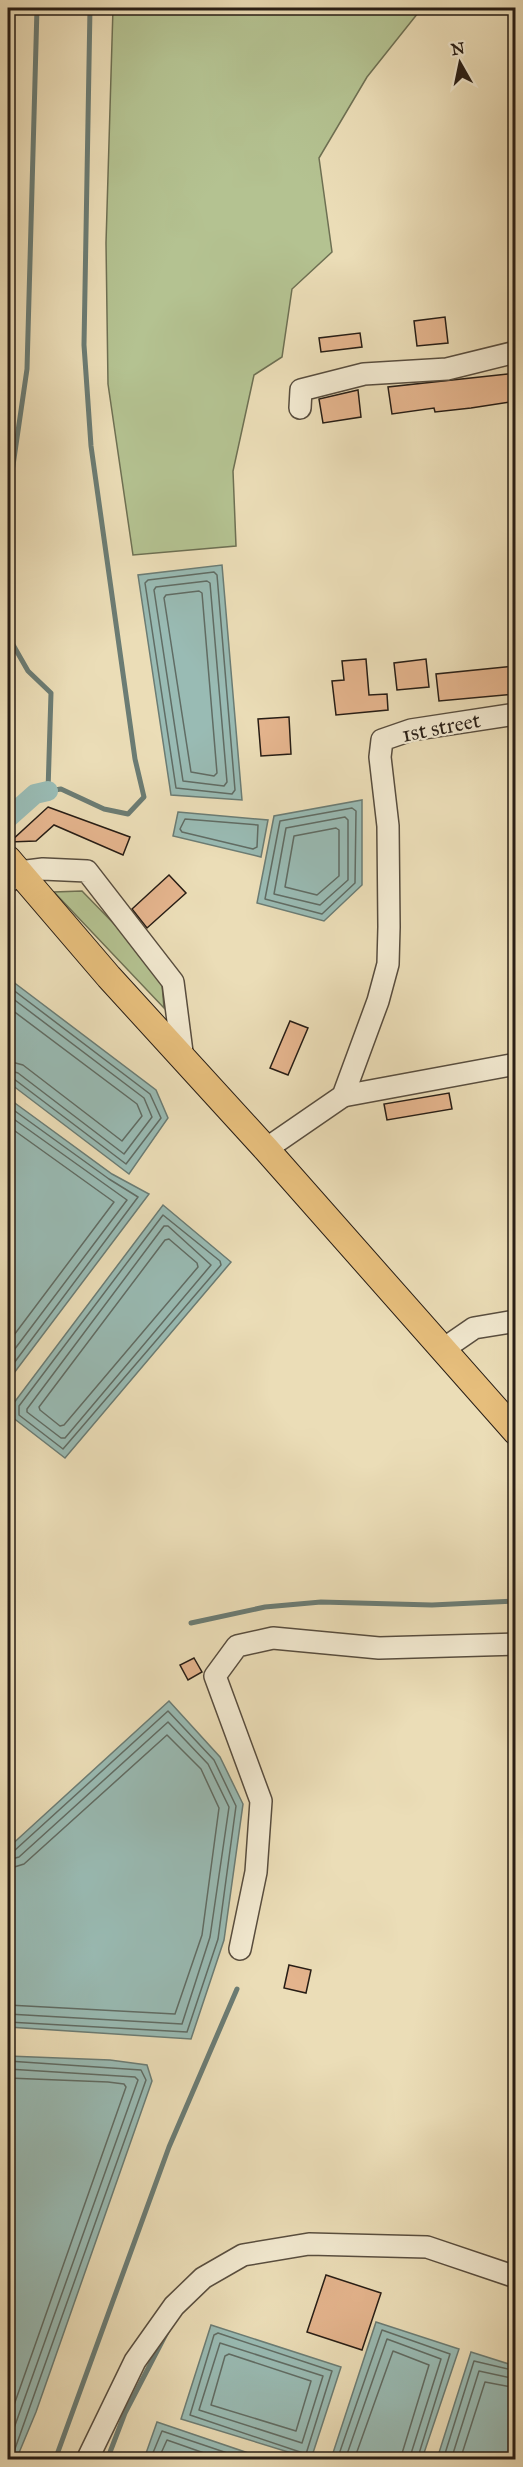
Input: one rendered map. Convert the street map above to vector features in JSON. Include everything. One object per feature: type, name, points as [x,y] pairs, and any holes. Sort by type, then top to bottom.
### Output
[{"type":"main road","points":[[11,871],[266,1149],[516,1432]]},
{"type":"street","points":[[300,408],[301,390],[364,374],[447,369],[516,352]]},
{"type":"street","name":"1st street","points":[[343,1096],[378,1000],[388,964],[388,826],[380,757],[382,740],[411,730],[516,714]]},
{"type":"street","points":[[11,871],[43,868],[87,872],[173,982],[183,1060]]},
{"type":"street","points":[[266,1149],[343,1096],[516,1064]]},
{"type":"street","points":[[442,1350],[474,1328],[516,1322]]},
{"type":"street","points":[[240,1949],[256,1872],[261,1801],[215,1676],[237,1646],[273,1638],[379,1648],[516,1644]]},
{"type":"street","points":[[87,2460],[135,2361],[174,2306],[203,2278],[243,2255],[309,2244],[427,2247],[516,2277]]},
{"type":"green space","points":[[113,8],[422,8],[367,77],[319,158],[332,252],[292,289],[282,357],[254,375],[233,471],[236,546],[133,555],[108,384],[106,243]]},
{"type":"green space","points":[[82,891],[161,972],[164,1008],[54,892]]},
{"type":"water","points":[[222,565],[242,800],[171,795],[138,575]]},
{"type":"water","points":[[362,800],[362,885],[324,921],[257,903],[274,816]]},
{"type":"water","points":[[178,812],[268,820],[261,857],[173,836]]},
{"type":"water","points":[[8,978],[156,1090],[168,1118],[129,1174],[8,1082]]},
{"type":"water","points":[[8,1098],[112,1174],[149,1194],[8,1381]]},
{"type":"water","points":[[163,1205],[231,1262],[65,1458],[12,1417],[13,1404]]},
{"type":"water","points":[[169,1701],[220,1757],[243,1804],[224,1940],[191,2039],[8,2027],[8,1848]]},
{"type":"water","points":[[8,2056],[110,2060],[147,2065],[152,2081],[36,2412],[16,2460],[8,2459]]},
{"type":"water","points":[[376,2322],[459,2349],[422,2459],[331,2459]]},
{"type":"water","points":[[211,2325],[341,2367],[311,2459],[181,2419]]},
{"type":"water","points":[[471,2352],[515,2366],[515,2440],[509,2459],[437,2459]]},
{"type":"water","points":[[157,2422],[266,2459],[144,2459]]},
{"type":"building","points":[[445,317],[448,343],[417,346],[414,321]]},
{"type":"building","points":[[360,333],[362,347],[321,352],[319,338]]},
{"type":"building","points":[[516,373],[516,401],[435,412],[434,408],[392,414],[388,387]]},
{"type":"building","points":[[358,390],[361,417],[323,423],[319,399]]},
{"type":"building","points":[[366,659],[369,695],[387,694],[388,710],[336,715],[332,681],[344,680],[342,661]]},
{"type":"building","points":[[426,659],[429,687],[397,690],[394,663]]},
{"type":"building","points":[[516,666],[516,694],[439,701],[436,674]]},
{"type":"building","points":[[289,717],[291,754],[261,756],[258,719]]},
{"type":"building","points":[[48,807],[130,837],[123,855],[54,825],[36,841],[10,842]]},
{"type":"building","points":[[169,875],[186,893],[147,928],[132,909]]},
{"type":"building","points":[[290,1021],[308,1028],[288,1075],[270,1068]]},
{"type":"building","points":[[449,1093],[452,1109],[387,1120],[384,1104]]},
{"type":"building","points":[[194,1658],[202,1672],[188,1680],[180,1665]]},
{"type":"building","points":[[289,1965],[311,1970],[306,1993],[284,1988]]},
{"type":"building","points":[[326,2275],[381,2293],[362,2350],[307,2332]]},
{"type":"waterway","points":[[8,500],[27,369],[37,8]]},
{"type":"waterway","points":[[8,636],[28,671],[51,693],[48,791],[61,789],[104,809],[128,814],[144,797],[135,759],[91,446],[84,345],[90,8]]},
{"type":"waterway","points":[[8,818],[35,794],[48,791]]},
{"type":"waterway","points":[[191,1623],[265,1607],[321,1602],[432,1605],[516,1601]]},
{"type":"waterway","points":[[55,2460],[169,2147],[237,1989]]},
{"type":"waterway","points":[[107,2460],[125,2413],[168,2330]]}]
